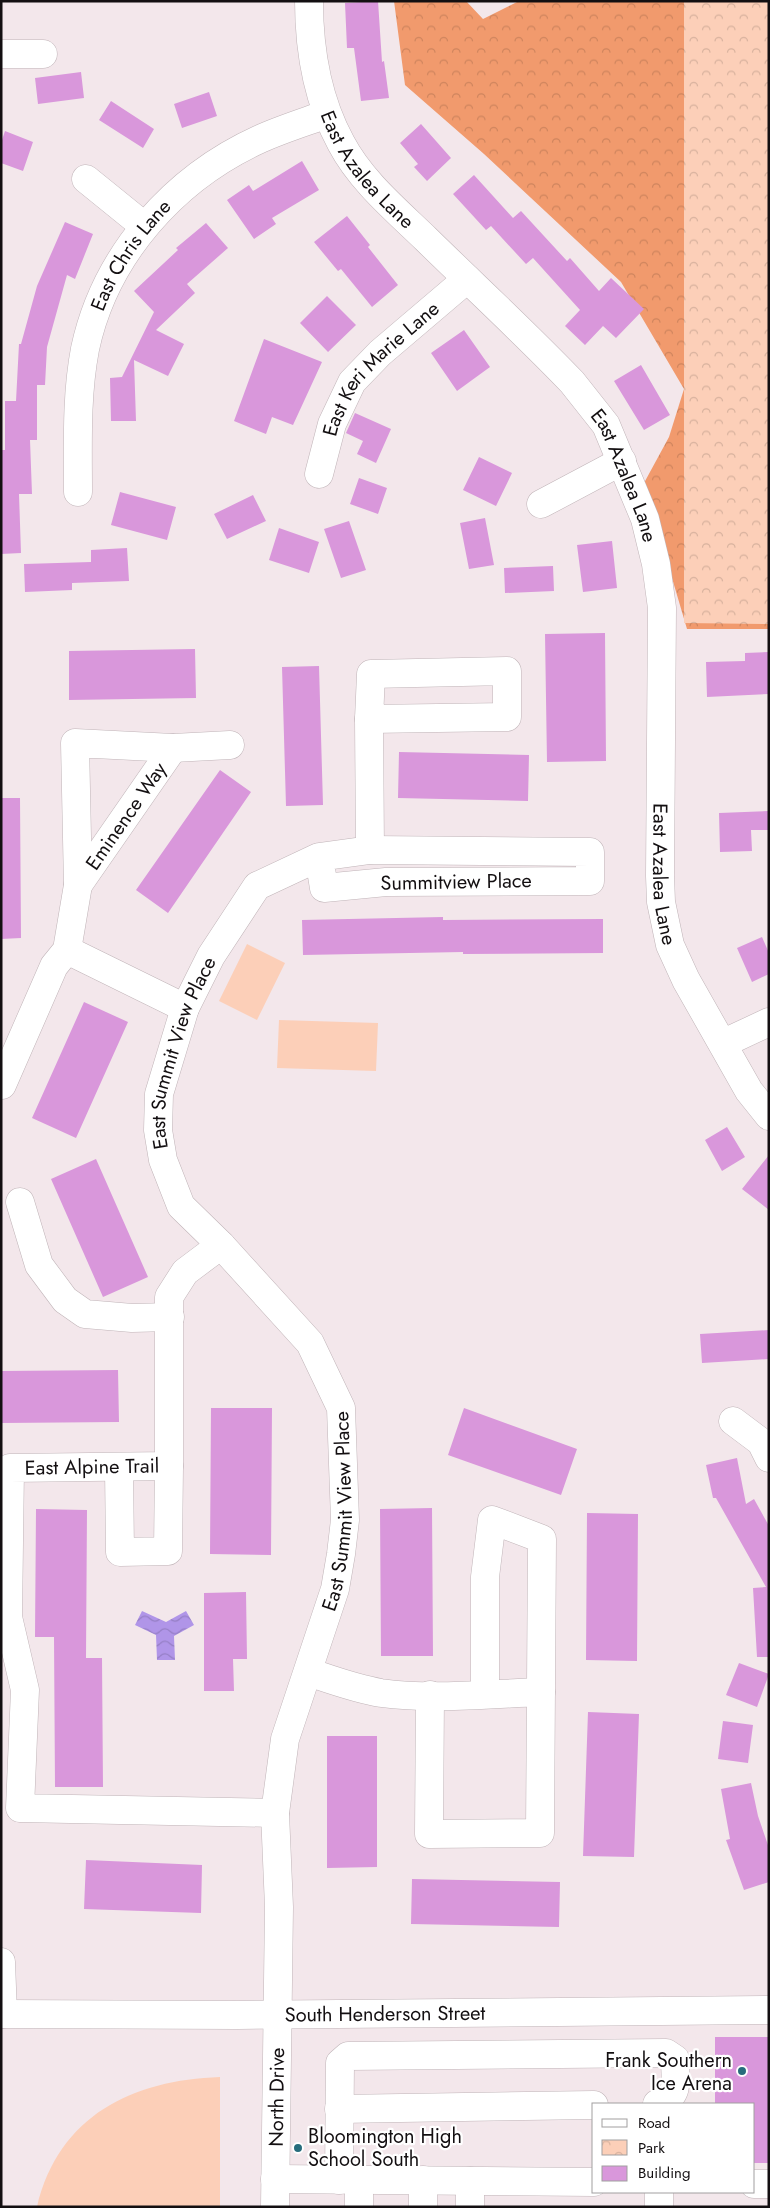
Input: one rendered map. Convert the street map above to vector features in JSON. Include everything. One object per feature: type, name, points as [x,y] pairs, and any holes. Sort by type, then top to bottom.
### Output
[{"type":"street","name":"East Azalea Lane","points":[[309,1],[311,52],[315,77],[327,114],[341,143],[364,176],[572,382],[606,425],[622,461],[645,519],[651,540],[662,608],[661,902],[670,945],[686,980],[749,1091],[769,1116]]},
{"type":"street","points":[[1,54],[43,54]]},
{"type":"street","name":"East Chris Lane","points":[[78,492],[78,412],[85,350],[92,321],[111,277],[144,226],[174,195],[212,165],[260,139],[327,114]]},
{"type":"street","points":[[86,179],[144,226]]},
{"type":"street","name":"East Keri Marie Lane","points":[[320,474],[332,424],[352,382],[380,353],[467,279]]},
{"type":"street","points":[[541,504],[622,461]]},
{"type":"street","points":[[369,719],[507,717],[507,671],[371,674],[369,719],[370,850]]},
{"type":"street","name":"Eminence Way","points":[[2,1085],[54,966],[67,950],[78,885],[75,743],[173,748],[230,745]]},
{"type":"street","name":"Eminence Way","points":[[78,885],[173,748]]},
{"type":"street","name":"East Summit View Place","points":[[278,2014],[279,1907],[275,1813],[286,1739],[335,1589],[341,1554],[345,1520],[344,1448],[341,1408],[310,1343],[221,1245],[181,1206],[163,1160],[160,1145],[158,1130],[159,1094],[185,1008],[211,956],[257,886],[318,857],[370,850],[590,852]]},
{"type":"street","name":"Summitview Place","points":[[318,857],[324,888],[386,882],[590,881],[590,852]]},
{"type":"street","points":[[67,950],[185,1008]]},
{"type":"street","points":[[724,1044],[769,1022]]},
{"type":"street","points":[[20,1202],[38,1265],[65,1300],[85,1314],[132,1318],[170,1317]]},
{"type":"street","name":"East Alpine Trail","points":[[221,1245],[185,1272],[169,1297],[169,1466],[10,1468],[8,1617],[25,1690],[20,1808],[275,1813]]},
{"type":"street","points":[[733,1421],[761,1442],[769,1458]]},
{"type":"street","points":[[119,1468],[120,1552],[168,1551],[169,1466]]},
{"type":"street","points":[[430,1695],[429,1834],[540,1833],[542,1539],[492,1520],[485,1577],[485,1694]]},
{"type":"street","points":[[308,1672],[354,1688],[382,1693],[430,1695],[541,1692]]},
{"type":"street","points":[[1,1962],[2,2014]]},
{"type":"street","name":"South Henderson Street","points":[[2,2014],[769,2010]]},
{"type":"street","name":"North Drive","points":[[275,2207],[278,2014]]},
{"type":"street","points":[[359,2207],[349,2180],[339,2109],[340,2063],[348,2056],[666,2053],[674,2059],[674,2092],[668,2101],[661,2103]]},
{"type":"street","points":[[339,2109],[592,2106]]},
{"type":"street","points":[[275,2179],[349,2180],[423,2194],[470,2194],[592,2182]]},
{"type":"street","points":[[755,2184],[769,2184]]},
{"type":"street","points":[[659,2193],[659,2207]]},
{"type":"green space","points":[[394,1],[466,1],[483,19],[519,1],[769,1],[769,629],[687,629],[644,483],[669,437],[684,389],[621,282],[484,154],[405,85]]},
{"type":"green space","points":[[684,1],[769,1],[769,624],[684,623]]},
{"type":"green space","points":[[247,944],[285,963],[257,1020],[219,1001]]},
{"type":"green space","points":[[279,1020],[378,1023],[376,1071],[277,1068]]},
{"type":"green space","points":[[220,2077],[220,2207],[37,2207],[48,2175],[63,2148],[82,2126],[104,2109],[130,2095],[158,2086],[188,2080]]},
{"type":"water","points":[[142,1611],[166,1622],[186,1611],[194,1625],[174,1636],[175,1660],[157,1660],[156,1635],[135,1625]]},
{"type":"building","points":[[378,1],[382,62],[384,61],[389,98],[361,101],[354,48],[347,48],[345,3]]},
{"type":"building","points":[[81,72],[84,98],[38,104],[35,78]]},
{"type":"building","points":[[209,92],[217,116],[182,128],[174,104]]},
{"type":"building","points":[[111,101],[154,129],[143,148],[99,120]]},
{"type":"building","points":[[421,124],[451,158],[427,181],[414,167],[418,164],[400,143]]},
{"type":"building","points":[[5,131],[33,142],[23,171],[1,163],[1,143]]},
{"type":"building","points":[[302,161],[319,190],[272,218],[276,224],[254,239],[227,200],[249,185],[253,191]]},
{"type":"building","points":[[474,175],[513,218],[521,211],[567,261],[570,258],[599,291],[611,278],[644,309],[616,338],[603,326],[585,345],[565,326],[580,310],[533,258],[526,264],[491,226],[486,230],[453,194]]},
{"type":"building","points":[[347,216],[370,245],[368,247],[398,285],[372,307],[341,269],[338,271],[314,242]]},
{"type":"building","points":[[65,222],[93,234],[75,279],[67,275],[47,347],[45,385],[37,385],[37,440],[30,440],[32,494],[19,494],[21,553],[1,554],[1,450],[5,450],[5,401],[16,401],[19,344],[21,344],[37,286]]},
{"type":"building","points":[[206,223],[228,248],[187,284],[195,293],[156,330],[184,344],[168,376],[134,360],[136,421],[111,421],[110,378],[122,377],[154,312],[134,291],[178,250],[176,248]]},
{"type":"building","points":[[327,296],[356,325],[328,352],[300,323]]},
{"type":"building","points":[[464,330],[490,367],[457,391],[431,353]]},
{"type":"building","points":[[264,339],[322,362],[293,425],[272,417],[266,434],[234,421]]},
{"type":"building","points":[[641,365],[670,415],[644,430],[614,381]]},
{"type":"building","points":[[355,413],[391,429],[376,463],[357,454],[363,441],[346,433]]},
{"type":"building","points":[[479,457],[512,473],[496,506],[463,490]]},
{"type":"building","points":[[359,478],[387,488],[378,514],[350,504]]},
{"type":"building","points":[[120,492],[176,507],[167,540],[111,525]]},
{"type":"building","points":[[253,495],[266,521],[227,539],[214,514]]},
{"type":"building","points":[[485,518],[494,565],[469,569],[460,523]]},
{"type":"building","points":[[349,521],[366,570],[341,578],[324,529]]},
{"type":"building","points":[[279,528],[319,542],[309,573],[269,560]]},
{"type":"building","points":[[612,541],[617,588],[583,592],[577,545]]},
{"type":"building","points":[[127,548],[129,581],[72,583],[72,590],[25,592],[24,564],[91,562],[91,550]]},
{"type":"building","points":[[553,566],[554,591],[505,593],[504,568]]},
{"type":"building","points":[[605,633],[606,761],[547,762],[545,634]]},
{"type":"building","points":[[195,649],[196,698],[69,700],[69,651]]},
{"type":"building","points":[[769,652],[769,694],[707,697],[706,662],[745,661],[745,653]]},
{"type":"building","points":[[319,666],[323,805],[286,806],[282,667]]},
{"type":"building","points":[[399,752],[529,755],[528,801],[398,798]]},
{"type":"building","points":[[220,770],[251,792],[168,913],[136,890]]},
{"type":"building","points":[[1,798],[20,798],[21,938],[1,939]]},
{"type":"building","points":[[769,811],[769,830],[751,830],[752,851],[720,852],[719,813]]},
{"type":"building","points":[[443,917],[443,920],[603,919],[603,953],[463,954],[463,952],[303,955],[302,920]]},
{"type":"building","points":[[762,937],[769,953],[769,974],[752,982],[737,948]]},
{"type":"building","points":[[84,1002],[128,1022],[76,1138],[32,1118]]},
{"type":"building","points":[[727,1127],[745,1157],[722,1171],[705,1140]]},
{"type":"building","points":[[769,1155],[769,1210],[742,1189]]},
{"type":"building","points":[[96,1159],[148,1277],[103,1297],[51,1179]]},
{"type":"building","points":[[769,1330],[769,1359],[702,1363],[700,1334]]},
{"type":"building","points":[[118,1370],[119,1422],[2,1423],[1,1371]]},
{"type":"building","points":[[211,1408],[272,1408],[271,1555],[210,1554]]},
{"type":"building","points":[[464,1408],[577,1449],[561,1495],[448,1455]]},
{"type":"building","points":[[737,1458],[746,1504],[754,1499],[769,1526],[769,1657],[757,1657],[753,1588],[766,1587],[716,1498],[713,1498],[706,1465]]},
{"type":"building","points":[[432,1508],[433,1656],[381,1656],[380,1509]]},
{"type":"building","points":[[36,1509],[87,1510],[86,1658],[102,1658],[103,1787],[55,1787],[54,1637],[35,1637]]},
{"type":"building","points":[[587,1513],[638,1514],[637,1661],[586,1660]]},
{"type":"building","points":[[246,1592],[247,1659],[233,1659],[234,1691],[204,1691],[204,1593]]},
{"type":"building","points":[[739,1663],[769,1674],[757,1707],[726,1695]]},
{"type":"building","points":[[588,1712],[639,1714],[634,1857],[583,1856]]},
{"type":"building","points":[[723,1721],[753,1725],[748,1763],[718,1759]]},
{"type":"building","points":[[327,1736],[377,1736],[377,1867],[327,1868]]},
{"type":"building","points":[[751,1783],[758,1816],[769,1848],[769,1882],[744,1890],[726,1840],[730,1839],[721,1789]]},
{"type":"building","points":[[86,1860],[202,1865],[201,1913],[84,1909]]},
{"type":"building","points":[[412,1879],[560,1882],[559,1927],[411,1924]]},
{"type":"building","name":"Frank Southern Ice Arena","points":[[715,2037],[769,2037],[769,2163],[755,2163],[755,2103],[715,2103]]},
{"type":"place","name":"Frank Southern Ice Arena","points":[[742,2071]]},
{"type":"place","name":"Bloomington High School South","points":[[298,2148]]}]
